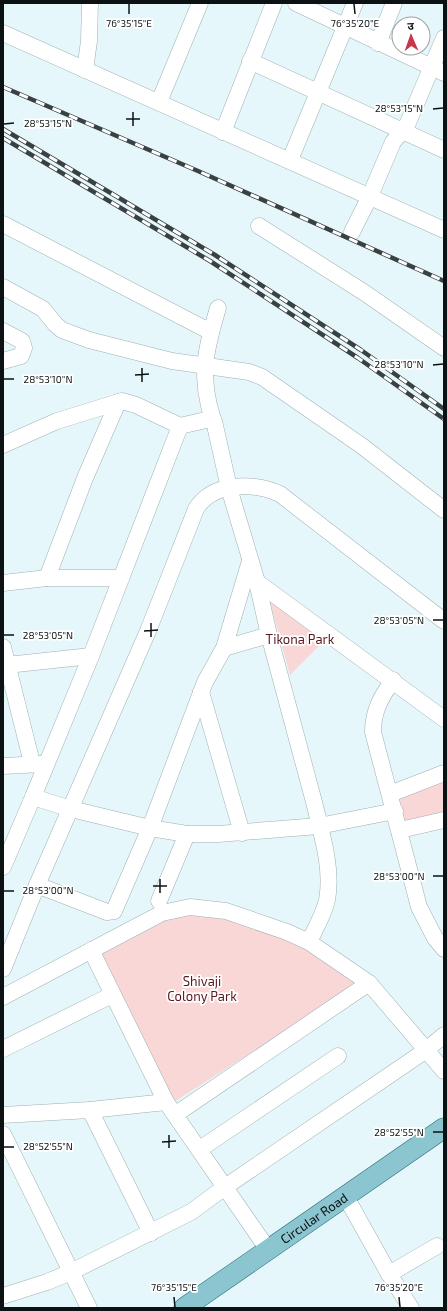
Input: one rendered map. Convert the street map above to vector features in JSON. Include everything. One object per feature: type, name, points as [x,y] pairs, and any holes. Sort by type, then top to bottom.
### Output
[{"type":"main road","name":"Circular Road","points":[[184,1308],[444,1128]]},
{"type":"street","points":[[85,70],[89,41],[90,3]]},
{"type":"street","points":[[159,102],[200,3]]},
{"type":"street","points":[[223,132],[274,3]]},
{"type":"street","points":[[296,3],[345,28],[438,71]]},
{"type":"street","points":[[290,160],[355,3]]},
{"type":"street","points":[[378,43],[394,3]]},
{"type":"street","points":[[3,34],[159,102],[223,132],[290,160],[444,230]]},
{"type":"street","points":[[352,232],[370,196],[393,142],[407,125],[438,71],[444,38]]},
{"type":"street","points":[[250,61],[319,91],[444,150]]},
{"type":"street","points":[[3,224],[211,332]]},
{"type":"street","points":[[259,226],[365,293],[444,348]]},
{"type":"street","points":[[3,287],[43,309],[56,326],[74,335],[101,344],[152,357],[249,372],[267,380],[362,446],[444,510]]},
{"type":"street","points":[[218,308],[211,332],[205,365],[205,391],[229,488],[257,582],[327,863],[328,894],[326,905],[309,942]]},
{"type":"street","points":[[3,331],[22,341],[24,348],[21,356],[3,361]]},
{"type":"street","points":[[3,445],[57,421],[124,401],[136,405],[180,426],[213,420]]},
{"type":"street","points":[[47,578],[85,478],[118,402]]},
{"type":"street","points":[[3,867],[33,797],[40,764],[91,656],[180,426]]},
{"type":"street","points":[[3,969],[37,885],[148,631],[196,509],[201,500],[209,493],[229,488],[258,487],[280,494],[444,621]]},
{"type":"street","points":[[37,885],[107,912],[112,912],[150,828],[201,692],[224,648],[250,561]]},
{"type":"street","points":[[3,583],[47,578],[121,578]]},
{"type":"street","points":[[257,582],[393,680],[444,719]]},
{"type":"street","points":[[224,648],[269,635]]},
{"type":"street","points":[[3,647],[7,665],[40,764]]},
{"type":"street","points":[[7,665],[91,656]]},
{"type":"street","points":[[393,680],[378,703],[373,721],[373,732],[419,907],[441,938]]},
{"type":"street","points":[[201,692],[242,833]]},
{"type":"street","points":[[3,766],[40,764]]},
{"type":"street","points":[[390,794],[444,773]]},
{"type":"street","points":[[33,797],[71,809],[150,828],[187,834],[242,833],[319,826],[395,811]]},
{"type":"street","points":[[400,830],[444,820]]},
{"type":"street","points":[[159,900],[187,834]]},
{"type":"street","points":[[3,997],[155,915],[190,907],[226,911],[288,932],[309,942],[369,983],[425,1051],[444,1071]]},
{"type":"street","points":[[91,950],[112,995],[171,1108],[269,1250]]},
{"type":"street","points":[[3,1115],[90,1110],[171,1108],[369,983]]},
{"type":"street","points":[[3,1049],[112,995]]},
{"type":"street","points":[[3,1296],[71,1272],[191,1212],[225,1187],[425,1051],[444,1034]]},
{"type":"street","points":[[200,1149],[338,1056]]},
{"type":"street","points":[[90,1110],[151,1233]]},
{"type":"street","points":[[3,1134],[89,1308]]},
{"type":"street","points":[[346,1197],[389,1274],[411,1308]]},
{"type":"street","points":[[389,1274],[437,1246]]},
{"type":"green space","name":"Tikona Park","points":[[267,591],[328,637],[290,675]]},
{"type":"green space","points":[[444,775],[444,817],[401,827],[393,795]]},
{"type":"green space","name":"Shivaji Colony Park","points":[[226,911],[369,977],[174,1102],[91,950],[162,913]]},
{"type":"railway","points":[[3,87],[198,171],[444,281]]},
{"type":"railway","points":[[3,129],[215,255],[361,350],[444,409]]},
{"type":"railway","points":[[3,138],[210,261],[358,358],[444,419]]}]
